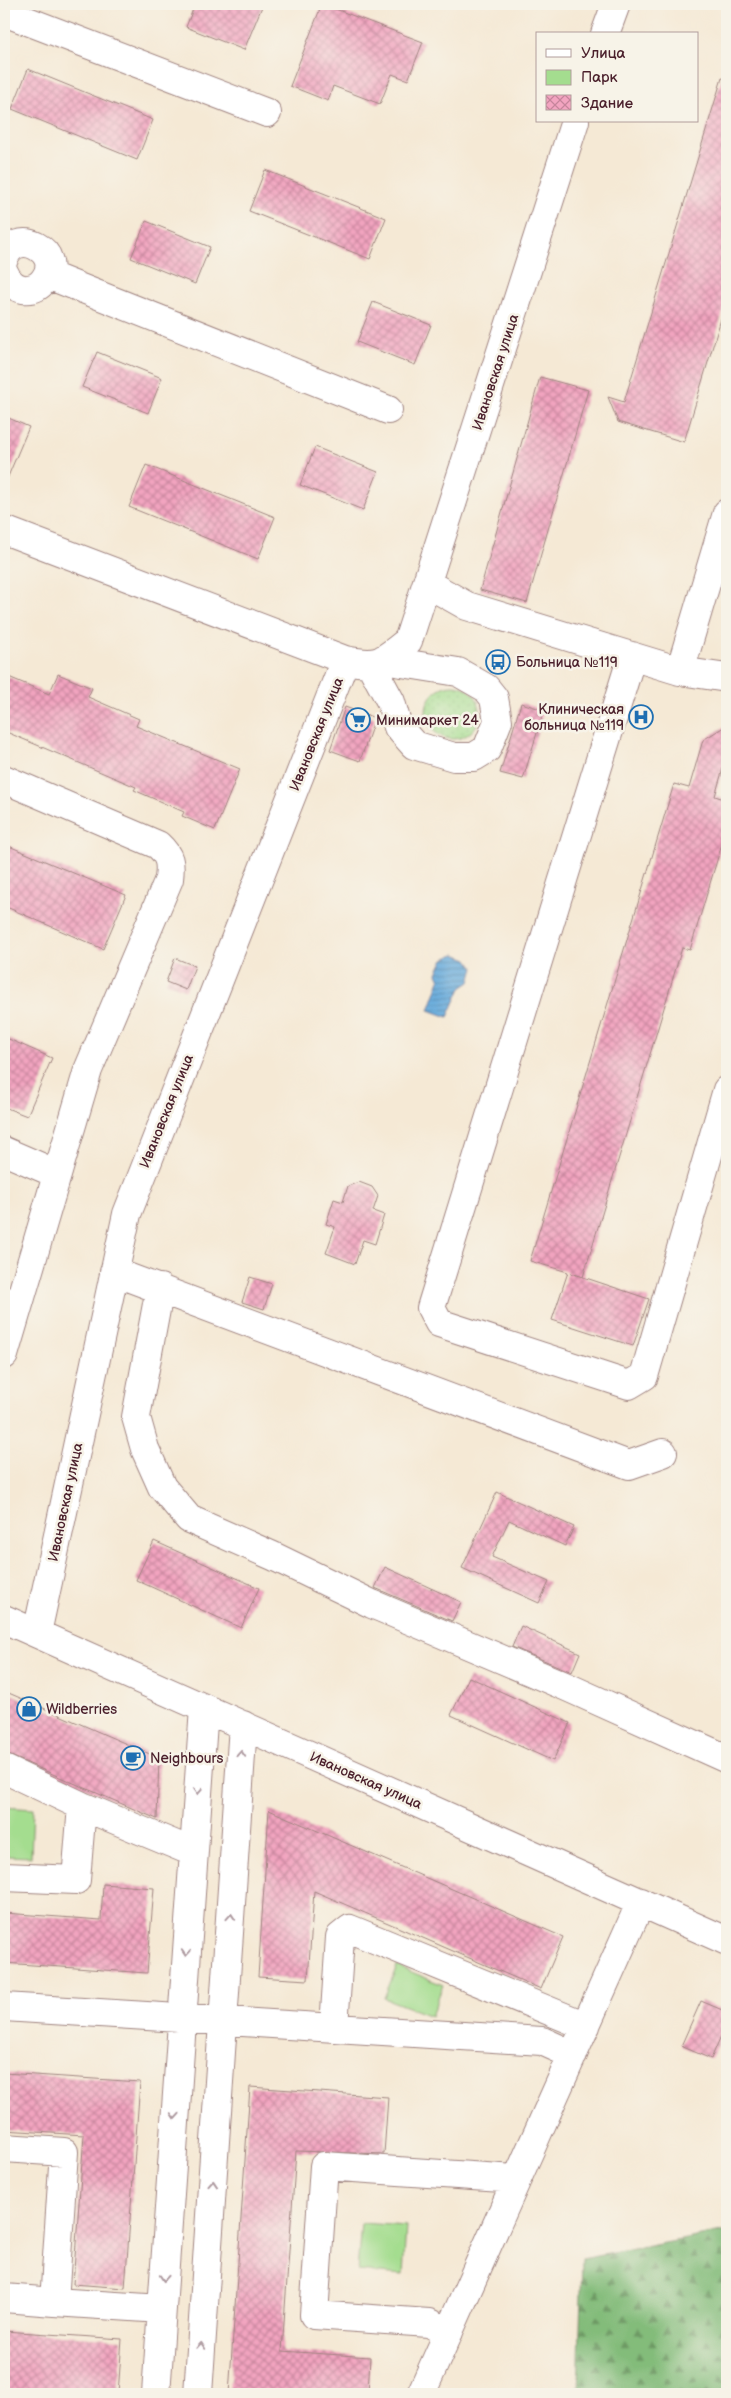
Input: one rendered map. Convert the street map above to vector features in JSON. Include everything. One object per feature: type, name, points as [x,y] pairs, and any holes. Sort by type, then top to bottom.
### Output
[{"type":"street","points":[[606,32],[616,4]]},
{"type":"street","points":[[4,12],[267,113]]},
{"type":"street","name":"Ивановская улица","points":[[575,122],[428,584],[408,641],[366,661],[140,1177],[127,1214],[37,1634],[727,1941]]},
{"type":"street","points":[[4,258],[12,247],[23,242],[36,244],[45,252],[50,263],[48,275],[40,285],[29,290],[17,288],[7,280],[4,272]]},
{"type":"street","points":[[48,275],[388,410]]},
{"type":"street","points":[[680,671],[727,513]]},
{"type":"street","name":"Ивановская улица","points":[[4,530],[366,661]]},
{"type":"street","points":[[428,584],[467,606],[680,671],[727,678]]},
{"type":"street","points":[[632,656],[431,1308],[439,1324],[629,1385],[644,1376],[727,1090]]},
{"type":"street","points":[[4,779],[158,845],[166,852],[171,862],[169,879],[88,1070],[4,1355]]},
{"type":"street","points":[[4,1151],[56,1174]]},
{"type":"street","points":[[114,1272],[629,1465],[663,1453]]},
{"type":"street","points":[[160,1288],[136,1417],[145,1449],[162,1487],[189,1519],[273,1556],[372,1604],[567,1687],[727,1759]]},
{"type":"street","points":[[4,1619],[37,1634]]},
{"type":"street","points":[[156,2394],[204,1708]]},
{"type":"street","points":[[198,2394],[243,1725]]},
{"type":"street","points":[[4,1769],[82,1806],[193,1852]]},
{"type":"street","points":[[4,1877],[76,1880],[82,1806]]},
{"type":"street","points":[[421,2394],[641,1902]]},
{"type":"street","points":[[334,2027],[340,1937],[350,1929],[586,2026]]},
{"type":"street","points":[[4,2007],[542,2041],[573,2055]]},
{"type":"street","points":[[4,2148],[64,2152],[54,2302]]},
{"type":"street","points":[[449,2332],[429,2323],[314,2315],[324,2166],[517,2179]]},
{"type":"street","points":[[4,2298],[162,2309]]},
{"type":"green space","points":[[448,685],[458,685],[468,689],[476,697],[480,712],[476,727],[468,735],[458,739],[448,739],[438,735],[430,727],[426,717],[426,707],[430,697],[438,689]]},
{"type":"green space","points":[[4,1807],[33,1809],[31,1857],[4,1856]]},
{"type":"green space","points":[[397,1966],[443,1985],[431,2016],[384,1998]]},
{"type":"green space","points":[[361,2223],[406,2226],[403,2275],[357,2271]]},
{"type":"green space","points":[[727,2231],[727,2394],[578,2394],[582,2259]]},
{"type":"water","points":[[455,954],[468,959],[474,968],[470,982],[461,988],[448,1017],[429,1010],[440,980],[437,973],[444,959]]},
{"type":"building","points":[[195,4],[263,4],[244,50],[186,27]]},
{"type":"building","points":[[322,4],[423,42],[408,80],[392,74],[380,104],[333,86],[328,101],[290,86]]},
{"type":"building","points":[[28,69],[153,120],[137,160],[12,109]]},
{"type":"building","points":[[722,78],[727,79],[727,299],[684,442],[618,422],[608,397],[624,402]]},
{"type":"building","points":[[265,170],[386,218],[370,259],[249,211]]},
{"type":"building","points":[[146,221],[210,247],[195,284],[131,258]]},
{"type":"building","points":[[373,302],[431,325],[415,365],[357,342]]},
{"type":"building","points":[[97,352],[162,378],[148,413],[82,387]]},
{"type":"building","points":[[540,377],[588,390],[527,603],[480,590]]},
{"type":"building","points":[[4,416],[29,427],[4,486]]},
{"type":"building","points":[[315,447],[378,472],[363,510],[300,485]]},
{"type":"building","points":[[146,465],[275,517],[258,559],[129,507]]},
{"type":"building","points":[[58,674],[92,688],[88,697],[139,719],[136,726],[240,769],[215,830],[182,816],[184,812],[134,790],[136,787],[4,731],[4,675],[49,694]]},
{"type":"building","points":[[521,703],[544,710],[523,779],[500,773]]},
{"type":"building","points":[[345,707],[375,718],[360,761],[330,750]]},
{"type":"building","points":[[727,725],[727,755],[715,796],[727,800],[727,827],[690,950],[682,948],[583,1277],[649,1299],[633,1346],[552,1320],[568,1272],[530,1261],[674,784],[689,788],[703,740]]},
{"type":"building","points":[[4,844],[126,895],[103,949],[4,906]]},
{"type":"building","points":[[175,958],[195,966],[186,990],[166,982]]},
{"type":"building","points":[[4,1037],[52,1058],[27,1116],[4,1107]]},
{"type":"building","points":[[359,1182],[372,1187],[378,1196],[373,1211],[384,1215],[375,1244],[363,1240],[355,1264],[326,1253],[335,1227],[326,1224],[334,1199],[343,1202],[348,1186]]},
{"type":"building","points":[[250,1277],[272,1284],[264,1309],[242,1302]]},
{"type":"building","points":[[497,1492],[574,1527],[565,1546],[509,1520],[492,1557],[549,1582],[539,1603],[462,1568]]},
{"type":"building","points":[[154,1541],[259,1588],[241,1628],[136,1580]]},
{"type":"building","points":[[385,1567],[461,1602],[452,1621],[375,1588]]},
{"type":"building","points":[[521,1626],[580,1653],[572,1672],[512,1647]]},
{"type":"building","points":[[469,1677],[570,1723],[553,1761],[451,1715]]},
{"type":"building","points":[[4,1691],[159,1758],[157,1819],[4,1753]]},
{"type":"building","points":[[269,1810],[563,1937],[541,1989],[314,1891],[308,1980],[258,1977]]},
{"type":"building","points":[[103,1884],[154,1888],[147,1973],[4,1963],[4,1913],[101,1920]]},
{"type":"building","points":[[701,2001],[727,2012],[727,2022],[711,2059],[681,2046]]},
{"type":"building","points":[[4,2073],[140,2082],[125,2288],[73,2284],[84,2135],[4,2130]]},
{"type":"building","points":[[250,2087],[388,2097],[384,2154],[296,2151],[282,2351],[370,2357],[368,2394],[229,2394]]},
{"type":"building","points":[[4,2331],[122,2339],[118,2394],[76,2394],[4,2389]]},
{"type":"place","name":"Больница №119","points":[[498,662]]},
{"type":"place","name":"Клиническая больница №119","points":[[641,717]]},
{"type":"place","name":"Минимаркет 24","points":[[358,720]]},
{"type":"place","name":"Wildberries","points":[[29,1709]]},
{"type":"place","name":"Neighbours","points":[[133,1758]]}]
